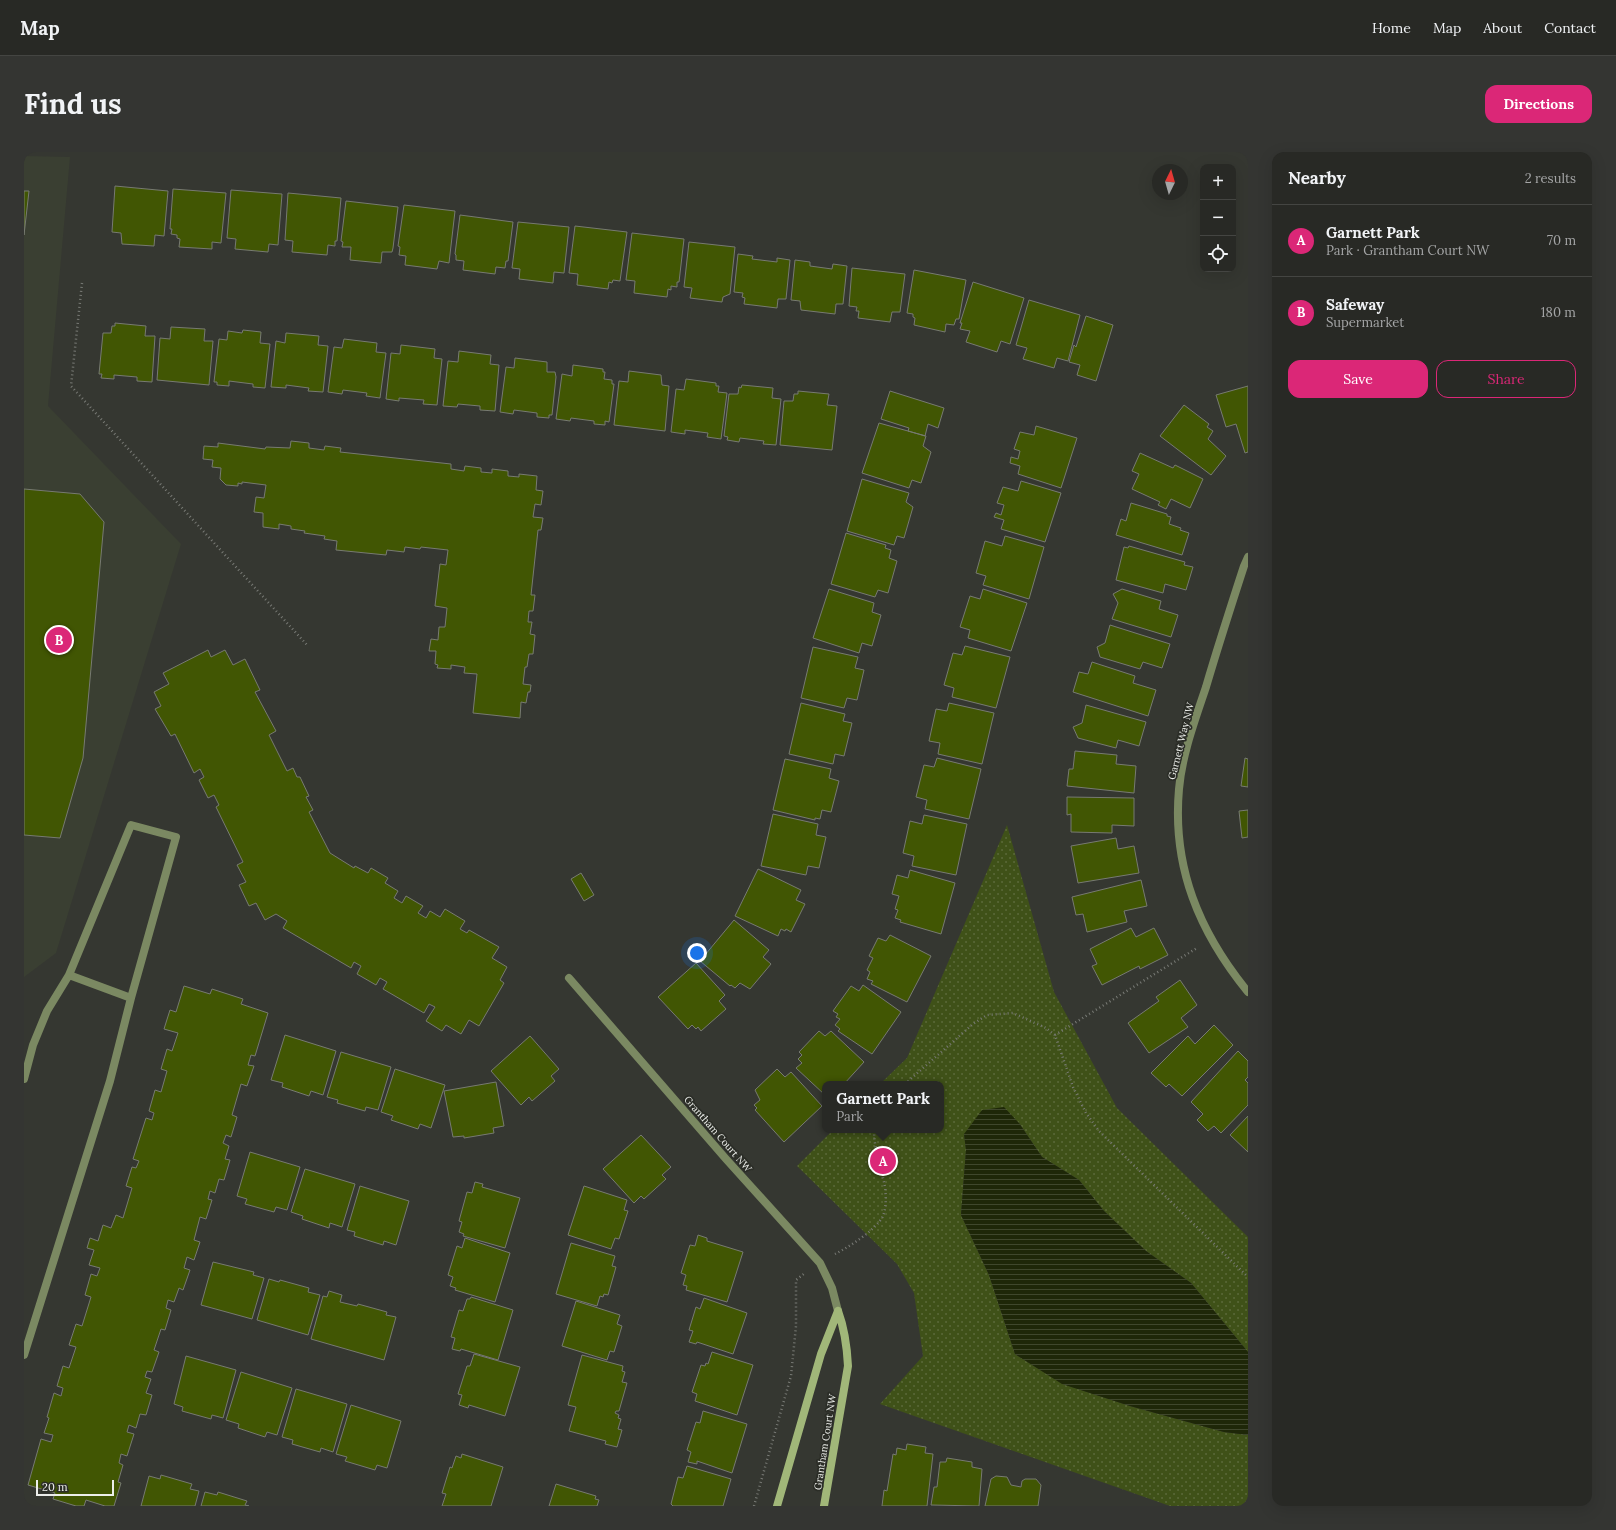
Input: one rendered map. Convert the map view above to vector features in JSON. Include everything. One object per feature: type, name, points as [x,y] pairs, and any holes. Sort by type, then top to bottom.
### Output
[{"type":"street","name":"Garnett Way NW","points":[[1248,557],[1190,736],[1179,788],[1179,832],[1183,866],[1188,888],[1211,939],[1226,964],[1248,992]]},
{"type":"street","points":[[24,1079],[34,1045],[47,1011],[69,975],[131,825],[176,837],[131,998],[110,1081],[24,1355]]},
{"type":"street","points":[[69,975],[131,998]]},
{"type":"street","name":"Grantham Court NW","points":[[569,978],[726,1159],[820,1263],[832,1288],[844,1328],[848,1366],[824,1506]]},
{"type":"street","points":[[777,1506],[821,1354],[838,1312]]},
{"type":"path","points":[[82,283],[72,386],[308,646]]},
{"type":"path","points":[[1055,1035],[1211,939]]},
{"type":"path","points":[[908,1081],[973,1024],[987,1015],[1013,1013],[1046,1028],[1055,1035],[1073,1087],[1086,1113],[1099,1131],[1248,1277]]},
{"type":"path","points":[[754,1506],[791,1376],[796,1326],[796,1280],[820,1263],[856,1242],[883,1216],[886,1201],[885,1183],[875,1143],[874,1133]]},
{"type":"shaded area","points":[[24,156],[70,157],[48,406],[181,544],[56,953],[24,977]]},
{"type":"shaded area","points":[[1004,1107],[1019,1123],[1042,1157],[1079,1180],[1104,1211],[1146,1251],[1191,1283],[1248,1352],[1248,1435],[1224,1432],[1130,1406],[1062,1384],[1015,1354],[989,1275],[961,1215],[966,1150],[964,1134],[982,1110]]},
{"type":"green space","points":[[1007,825],[1054,992],[1117,1108],[1248,1237],[1248,1352],[1191,1283],[1146,1251],[1104,1211],[1079,1180],[1042,1157],[1019,1123],[964,1134],[966,1150],[961,1215],[989,1275],[1015,1354],[1063,1384],[1130,1406],[1224,1432],[1248,1435],[1248,1506],[1170,1506],[880,1404],[923,1356],[914,1293],[897,1264],[797,1166],[830,1133],[944,1133],[944,1081],[883,1081],[907,1058]]},
{"type":"building","points":[[115,186],[168,191],[164,236],[155,235],[154,246],[122,244],[121,233],[112,232]]},
{"type":"building","points":[[173,189],[226,193],[221,243],[212,242],[212,249],[179,247],[180,239],[177,238],[177,235],[171,234],[172,229],[170,229]]},
{"type":"building","points":[[231,190],[282,194],[278,245],[269,244],[268,252],[235,249],[236,239],[227,238]]},
{"type":"building","points":[[24,191],[29,191],[24,235]]},
{"type":"building","points":[[288,193],[341,198],[337,241],[335,241],[335,246],[328,245],[327,255],[292,252],[293,241],[285,240]]},
{"type":"building","points":[[346,201],[398,207],[392,252],[382,252],[381,263],[350,260],[351,247],[342,247],[343,242],[341,241]]},
{"type":"building","points":[[404,205],[455,211],[449,263],[439,261],[437,269],[405,265],[406,256],[399,255],[400,247],[398,246]]},
{"type":"building","points":[[460,215],[513,222],[508,261],[506,261],[505,268],[496,267],[495,274],[463,270],[464,261],[456,260],[455,254]]},
{"type":"building","points":[[518,222],[569,227],[564,273],[554,272],[553,283],[519,279],[520,269],[512,268]]},
{"type":"building","points":[[575,226],[627,232],[620,281],[613,280],[612,283],[609,282],[608,289],[577,285],[578,274],[569,273]]},
{"type":"building","points":[[632,233],[684,239],[679,282],[677,282],[677,287],[671,286],[671,290],[668,289],[667,297],[634,293],[635,281],[626,280]]},
{"type":"building","points":[[689,242],[735,247],[730,294],[723,297],[722,302],[690,298],[692,288],[684,287]]},
{"type":"building","points":[[738,254],[753,256],[752,259],[777,262],[777,258],[790,260],[786,299],[778,299],[777,308],[744,304],[745,298],[742,297],[743,293],[734,292]]},
{"type":"building","points":[[795,260],[810,262],[810,266],[832,269],[833,264],[847,266],[843,304],[836,304],[835,314],[801,310],[800,301],[791,300]]},
{"type":"building","points":[[852,268],[905,274],[900,312],[892,312],[890,322],[858,318],[859,311],[856,311],[857,307],[849,306]]},
{"type":"building","points":[[914,270],[966,280],[959,319],[956,319],[954,325],[946,324],[945,332],[914,325],[915,318],[913,317],[913,314],[907,313]]},
{"type":"building","points":[[973,282],[1024,298],[1010,344],[1001,341],[997,352],[966,342],[970,331],[960,329],[962,323],[960,323]]},
{"type":"building","points":[[1029,300],[1080,315],[1068,361],[1057,358],[1054,368],[1023,359],[1027,348],[1016,345]]},
{"type":"building","points":[[1086,316],[1113,325],[1096,381],[1077,375],[1080,365],[1069,362],[1074,345],[1076,347]]},
{"type":"building","points":[[115,323],[146,326],[145,336],[155,336],[152,382],[137,381],[137,377],[114,375],[114,379],[101,378],[102,374],[99,374],[103,333],[111,333],[112,326],[115,326]]},
{"type":"building","points":[[171,327],[205,329],[204,341],[213,341],[209,385],[157,380],[160,338],[170,339]]},
{"type":"building","points":[[243,330],[261,332],[260,343],[270,344],[265,388],[253,387],[253,384],[229,381],[229,386],[217,385],[217,382],[214,382],[219,339],[227,340],[228,331],[242,333]]},
{"type":"building","points":[[286,333],[319,336],[318,345],[328,346],[323,392],[308,391],[309,388],[286,385],[286,388],[271,387],[276,341],[285,343]]},
{"type":"building","points":[[344,339],[377,343],[376,352],[386,353],[380,398],[366,396],[367,393],[343,390],[342,394],[328,392],[334,347],[342,348]]},
{"type":"building","points":[[401,345],[435,349],[434,358],[442,359],[437,405],[423,404],[424,400],[399,398],[399,401],[386,399],[391,353],[400,354]]},
{"type":"building","points":[[459,351],[491,355],[490,364],[499,365],[495,411],[480,410],[480,406],[458,404],[457,407],[443,406],[448,361],[458,362]]},
{"type":"building","points":[[515,358],[547,362],[547,372],[555,372],[556,377],[552,415],[549,415],[549,418],[537,417],[537,413],[514,410],[513,414],[500,412],[506,367],[514,368]]},
{"type":"building","points":[[573,365],[603,369],[603,372],[605,372],[604,379],[612,380],[612,384],[614,384],[609,422],[605,421],[605,425],[594,424],[594,421],[571,418],[570,421],[556,419],[562,374],[572,376]]},
{"type":"building","points":[[629,371],[661,375],[662,385],[669,386],[665,431],[614,425],[619,381],[628,382]]},
{"type":"building","points":[[686,379],[716,383],[716,386],[719,386],[718,392],[727,393],[721,439],[707,437],[708,433],[685,430],[685,434],[671,432],[676,389],[684,390]]},
{"type":"building","points":[[742,385],[773,388],[772,398],[781,399],[776,445],[763,444],[764,441],[740,438],[739,442],[727,440],[728,437],[724,436],[729,394],[738,394],[739,387],[741,388]]},
{"type":"building","points":[[1248,386],[1248,452],[1245,453],[1236,424],[1226,427],[1216,395]]},
{"type":"building","points":[[798,391],[829,394],[827,405],[837,406],[832,450],[780,445],[784,401],[793,401],[794,394],[798,394]]},
{"type":"building","points":[[890,391],[944,408],[938,428],[928,424],[925,436],[908,431],[909,428],[881,419]]},
{"type":"building","points":[[1184,405],[1209,424],[1207,427],[1213,431],[1208,439],[1226,456],[1211,475],[1160,436]]},
{"type":"building","points":[[879,423],[926,436],[923,446],[931,452],[921,483],[912,480],[909,488],[862,473]]},
{"type":"building","points":[[1036,426],[1077,438],[1061,488],[1018,474],[1020,466],[1010,463],[1011,457],[1018,459],[1020,451],[1014,449],[1020,432],[1034,435]]},
{"type":"building","points":[[291,441],[309,443],[309,448],[324,450],[325,446],[341,448],[340,452],[451,464],[451,469],[464,471],[465,466],[481,468],[481,472],[492,473],[492,469],[508,471],[508,476],[519,477],[519,474],[537,476],[536,490],[543,491],[541,505],[535,504],[533,517],[543,518],[541,530],[538,530],[531,595],[535,595],[533,611],[529,611],[528,622],[532,622],[530,634],[535,635],[533,654],[529,654],[527,667],[525,667],[523,684],[531,685],[530,692],[528,692],[526,703],[521,702],[520,718],[473,713],[477,674],[464,673],[465,667],[451,665],[451,669],[437,668],[438,665],[435,664],[436,651],[429,651],[431,639],[438,640],[439,627],[445,627],[447,608],[435,606],[440,564],[446,565],[448,550],[405,547],[404,552],[387,550],[386,555],[336,550],[337,541],[324,539],[325,536],[304,533],[305,531],[291,529],[291,526],[279,524],[279,529],[263,527],[263,513],[254,512],[256,497],[264,498],[266,485],[242,482],[242,484],[238,483],[238,486],[226,485],[220,479],[221,468],[212,467],[213,460],[203,459],[204,446],[218,447],[218,443],[265,449],[266,447],[290,448]]},
{"type":"building","points":[[1140,453],[1173,468],[1175,465],[1203,479],[1190,508],[1171,499],[1166,509],[1158,505],[1160,502],[1132,489],[1139,474],[1132,471]]},
{"type":"building","points":[[862,479],[909,493],[906,502],[913,507],[904,538],[897,536],[894,545],[847,531]]},
{"type":"building","points":[[1021,481],[1061,493],[1045,542],[1001,529],[1004,520],[994,517],[996,513],[1001,515],[1004,505],[997,503],[1003,487],[1018,491]]},
{"type":"building","points":[[24,489],[80,494],[104,522],[83,758],[60,838],[24,835]]},
{"type":"building","points":[[1131,503],[1167,514],[1167,516],[1171,517],[1169,524],[1181,528],[1180,530],[1189,533],[1182,555],[1116,535],[1121,519],[1126,521]]},
{"type":"building","points":[[846,533],[886,545],[885,548],[891,550],[889,558],[897,561],[888,593],[878,590],[875,597],[831,584]]},
{"type":"building","points":[[1005,536],[1044,547],[1029,599],[983,585],[986,576],[976,573],[985,541],[1002,546]]},
{"type":"building","points":[[1129,546],[1185,562],[1184,565],[1193,567],[1186,590],[1165,584],[1163,593],[1116,580],[1124,547],[1128,548]]},
{"type":"building","points":[[829,589],[874,603],[872,612],[881,615],[872,646],[862,643],[859,653],[813,638]]},
{"type":"building","points":[[983,589],[1027,603],[1011,651],[968,638],[970,630],[960,627],[970,596],[980,599]]},
{"type":"building","points":[[1122,589],[1161,601],[1159,609],[1178,615],[1171,637],[1112,619],[1118,603],[1113,594]]},
{"type":"building","points":[[1110,625],[1170,644],[1162,668],[1143,662],[1140,669],[1100,657],[1097,647],[1105,643]]},
{"type":"building","points":[[965,646],[1010,657],[996,708],[952,697],[954,688],[944,685],[953,653],[962,655]]},
{"type":"building","points":[[813,647],[858,657],[855,668],[864,670],[857,700],[847,698],[844,708],[801,698]]},
{"type":"building","points":[[208,650],[211,657],[225,650],[233,665],[245,659],[260,690],[255,692],[276,731],[269,735],[287,771],[293,768],[297,777],[300,777],[309,796],[306,797],[313,810],[309,812],[330,853],[354,868],[355,866],[368,873],[371,868],[388,878],[385,883],[398,891],[394,898],[402,903],[406,896],[423,906],[418,913],[426,918],[430,911],[440,917],[445,909],[465,921],[460,929],[467,933],[469,930],[499,947],[492,958],[507,967],[500,980],[504,983],[479,1026],[469,1020],[461,1034],[446,1025],[442,1031],[426,1021],[435,1007],[429,1004],[424,1013],[383,989],[387,982],[380,978],[376,985],[357,974],[361,966],[354,962],[351,968],[283,928],[287,921],[276,914],[265,920],[256,903],[249,906],[239,885],[246,882],[237,865],[243,862],[216,807],[219,805],[214,795],[208,798],[199,780],[204,777],[200,769],[194,773],[175,734],[171,736],[155,709],[161,706],[154,692],[169,684],[163,673]]},
{"type":"building","points":[[1092,662],[1135,676],[1133,683],[1156,690],[1148,716],[1073,692],[1079,672],[1088,674]]},
{"type":"building","points":[[801,703],[845,714],[843,721],[852,723],[844,756],[835,754],[833,764],[789,754]]},
{"type":"building","points":[[949,703],[994,713],[982,764],[938,754],[940,743],[929,741],[936,709],[947,711]]},
{"type":"building","points":[[1086,705],[1146,722],[1139,746],[1118,740],[1116,748],[1078,738],[1073,727],[1082,723]]},
{"type":"building","points":[[1075,751],[1117,755],[1116,764],[1136,766],[1134,793],[1067,786],[1069,769],[1073,769]]},
{"type":"building","points":[[937,758],[981,769],[969,819],[925,809],[927,800],[916,797],[924,765],[934,767]]},
{"type":"building","points":[[1245,758],[1248,759],[1248,787],[1241,786]]},
{"type":"building","points":[[785,759],[831,769],[829,778],[839,781],[831,812],[822,810],[820,819],[815,818],[815,820],[773,810]]},
{"type":"building","points":[[1067,797],[1134,798],[1134,826],[1112,825],[1112,833],[1071,832],[1071,814],[1067,815]]},
{"type":"building","points":[[1248,810],[1248,837],[1242,838],[1239,811]]},
{"type":"building","points":[[773,814],[818,824],[816,835],[826,837],[819,868],[808,866],[806,875],[761,866]]},
{"type":"building","points":[[924,815],[967,824],[956,875],[912,866],[914,856],[903,853],[910,821],[922,824]]},
{"type":"building","points":[[1116,838],[1118,849],[1134,846],[1139,873],[1078,883],[1071,846]]},
{"type":"building","points":[[758,869],[801,890],[796,900],[805,904],[791,932],[786,929],[785,931],[781,929],[778,936],[735,916]]},
{"type":"building","points":[[910,870],[955,883],[941,934],[900,922],[901,920],[895,918],[898,910],[895,909],[899,896],[892,894],[897,875],[908,878]]},
{"type":"building","points":[[581,873],[594,895],[584,901],[571,879]]},
{"type":"building","points":[[1141,880],[1147,906],[1124,911],[1127,922],[1087,932],[1083,914],[1076,915],[1072,897]]},
{"type":"building","points":[[734,920],[769,950],[763,957],[771,964],[750,989],[740,983],[735,988],[731,985],[730,986],[700,961]]},
{"type":"building","points":[[1131,928],[1136,937],[1154,928],[1168,955],[1140,969],[1139,966],[1102,985],[1092,966],[1097,964],[1090,949]]},
{"type":"building","points":[[890,935],[931,956],[907,1002],[871,984],[873,981],[867,979],[870,972],[867,970],[873,958],[869,956],[878,938],[886,941]]},
{"type":"building","points":[[696,963],[725,995],[719,1001],[726,1009],[701,1031],[698,1027],[696,1029],[692,1025],[688,1029],[658,997]]},
{"type":"building","points":[[1180,980],[1197,1005],[1181,1018],[1188,1027],[1149,1053],[1128,1023],[1159,1001],[1156,997]]},
{"type":"building","points":[[863,985],[901,1012],[872,1054],[838,1031],[840,1029],[835,1025],[840,1019],[836,1017],[838,1014],[833,1011],[851,986],[859,991]]},
{"type":"building","points":[[184,986],[210,994],[212,989],[243,999],[241,1004],[268,1013],[255,1056],[251,1055],[248,1065],[254,1066],[247,1086],[241,1084],[232,1115],[237,1117],[231,1137],[226,1135],[223,1143],[229,1146],[225,1159],[230,1160],[224,1180],[219,1179],[215,1193],[210,1191],[208,1199],[212,1200],[206,1219],[200,1217],[194,1240],[200,1242],[194,1260],[187,1257],[184,1268],[190,1270],[183,1290],[179,1288],[174,1302],[168,1300],[166,1308],[171,1310],[165,1330],[161,1329],[154,1350],[159,1352],[152,1372],[147,1371],[145,1377],[151,1379],[146,1393],[152,1395],[146,1415],[140,1414],[136,1428],[129,1425],[127,1432],[134,1434],[127,1456],[121,1454],[119,1463],[123,1465],[118,1482],[121,1483],[114,1506],[105,1506],[86,1500],[84,1506],[76,1506],[53,1499],[55,1493],[28,1485],[41,1439],[51,1442],[53,1435],[44,1433],[49,1418],[47,1417],[54,1393],[61,1396],[63,1388],[57,1386],[63,1366],[69,1368],[76,1347],[69,1345],[76,1324],[82,1326],[91,1297],[85,1295],[91,1274],[97,1276],[100,1268],[89,1265],[94,1250],[87,1248],[90,1238],[98,1241],[103,1225],[111,1228],[116,1215],[123,1218],[132,1188],[126,1186],[132,1167],[136,1168],[139,1161],[133,1159],[146,1118],[152,1120],[154,1113],[149,1111],[155,1090],[161,1092],[167,1071],[161,1069],[167,1049],[172,1051],[178,1033],[164,1029],[170,1010],[176,1012]]},
{"type":"building","points":[[1214,1025],[1233,1045],[1182,1096],[1169,1084],[1166,1087],[1151,1073],[1188,1036],[1195,1044]]},
{"type":"building","points":[[819,1031],[825,1036],[831,1031],[864,1062],[847,1081],[822,1081],[822,1092],[796,1068],[802,1063],[798,1059],[802,1055],[799,1052]]},
{"type":"building","points":[[285,1035],[336,1051],[323,1095],[311,1091],[309,1096],[282,1087],[283,1083],[271,1080]]},
{"type":"building","points":[[530,1036],[559,1069],[551,1076],[555,1081],[532,1101],[529,1097],[521,1105],[491,1071]]},
{"type":"building","points":[[1238,1051],[1248,1061],[1248,1077],[1245,1080],[1248,1083],[1248,1105],[1221,1133],[1214,1126],[1208,1131],[1197,1120],[1203,1114],[1191,1102]]},
{"type":"building","points":[[341,1052],[391,1067],[378,1110],[366,1107],[365,1111],[337,1103],[338,1100],[327,1097]]},
{"type":"building","points":[[395,1069],[445,1085],[431,1128],[420,1124],[418,1129],[391,1120],[393,1116],[381,1112]]},
{"type":"building","points":[[777,1069],[785,1077],[791,1072],[822,1106],[784,1142],[755,1110],[757,1108],[754,1105],[760,1100],[755,1090]]},
{"type":"building","points":[[496,1082],[504,1126],[493,1128],[494,1133],[464,1138],[464,1136],[453,1137],[444,1091]]},
{"type":"building","points":[[1248,1116],[1248,1152],[1230,1135]]},
{"type":"building","points":[[641,1135],[671,1167],[662,1175],[666,1179],[644,1199],[641,1196],[634,1203],[603,1169]]},
{"type":"building","points":[[250,1152],[300,1167],[287,1210],[276,1207],[274,1212],[245,1204],[247,1199],[237,1196]]},
{"type":"building","points":[[305,1169],[355,1184],[342,1227],[330,1223],[329,1228],[302,1219],[303,1216],[291,1212]]},
{"type":"building","points":[[475,1182],[483,1184],[482,1187],[520,1198],[505,1248],[463,1236],[464,1234],[459,1232],[462,1222],[459,1221],[467,1192],[472,1193]]},
{"type":"building","points":[[360,1186],[409,1201],[396,1245],[384,1241],[383,1245],[354,1236],[355,1232],[347,1230]]},
{"type":"building","points":[[584,1186],[627,1200],[624,1210],[628,1211],[619,1239],[615,1238],[611,1249],[568,1235]]},
{"type":"building","points":[[698,1235],[707,1238],[707,1241],[743,1252],[727,1302],[686,1290],[687,1286],[683,1285],[686,1275],[681,1273],[690,1245],[695,1246]]},
{"type":"building","points":[[465,1238],[510,1253],[495,1302],[455,1290],[456,1288],[450,1286],[453,1277],[448,1275],[457,1246],[462,1248]]},
{"type":"building","points":[[571,1243],[615,1256],[612,1266],[616,1267],[608,1295],[604,1294],[603,1297],[600,1296],[597,1306],[556,1294]]},
{"type":"building","points":[[213,1262],[254,1272],[253,1275],[264,1278],[252,1319],[201,1305]]},
{"type":"building","points":[[269,1279],[279,1282],[280,1280],[309,1288],[308,1292],[320,1295],[308,1335],[257,1320]]},
{"type":"building","points":[[329,1291],[342,1295],[340,1302],[357,1306],[358,1304],[387,1312],[386,1315],[396,1317],[384,1360],[311,1339],[323,1296],[327,1297]]},
{"type":"building","points":[[471,1297],[513,1310],[498,1360],[461,1349],[460,1351],[452,1349],[455,1338],[451,1337],[459,1310],[463,1311],[467,1299],[470,1299]]},
{"type":"building","points":[[704,1298],[747,1313],[733,1354],[697,1342],[696,1344],[689,1342],[693,1331],[689,1330],[696,1307],[700,1309]]},
{"type":"building","points":[[576,1301],[620,1315],[617,1324],[622,1326],[614,1352],[610,1351],[607,1360],[562,1346]]},
{"type":"building","points":[[712,1352],[753,1365],[737,1415],[695,1401],[697,1394],[692,1392],[701,1365],[705,1366],[706,1363],[708,1364]]},
{"type":"building","points":[[474,1354],[520,1367],[505,1416],[469,1405],[468,1408],[459,1405],[462,1395],[458,1394],[467,1366],[470,1366]]},
{"type":"building","points":[[582,1355],[623,1366],[622,1371],[625,1372],[622,1382],[627,1383],[619,1411],[616,1411],[615,1413],[619,1415],[618,1418],[621,1419],[618,1429],[622,1430],[617,1447],[605,1444],[606,1441],[569,1431],[576,1407],[568,1405]]},
{"type":"building","points":[[186,1356],[236,1370],[223,1418],[212,1415],[211,1419],[182,1411],[183,1407],[174,1404]]},
{"type":"building","points":[[241,1372],[292,1388],[277,1435],[267,1432],[265,1437],[238,1428],[239,1424],[226,1420]]},
{"type":"building","points":[[296,1389],[347,1404],[333,1452],[321,1448],[320,1452],[292,1444],[293,1440],[282,1437]]},
{"type":"building","points":[[351,1405],[401,1421],[387,1468],[377,1465],[375,1470],[345,1461],[347,1457],[336,1454]]},
{"type":"building","points":[[703,1411],[747,1424],[732,1473],[697,1461],[697,1464],[688,1462],[691,1452],[687,1450],[696,1422],[700,1423]]},
{"type":"building","points":[[907,1444],[926,1447],[925,1453],[933,1454],[927,1506],[882,1506],[884,1490],[887,1491],[893,1454],[896,1455],[897,1448],[906,1450]]},
{"type":"building","points":[[462,1454],[503,1467],[491,1506],[442,1506],[446,1494],[442,1493],[450,1467],[452,1468],[456,1456],[461,1458]]},
{"type":"building","points":[[947,1458],[972,1462],[972,1467],[982,1469],[979,1506],[931,1505],[934,1487],[937,1487],[940,1462],[946,1462]]},
{"type":"building","points":[[687,1466],[731,1479],[723,1506],[673,1506],[671,1504],[678,1477],[683,1478]]},
{"type":"building","points":[[161,1475],[192,1484],[190,1489],[199,1491],[195,1506],[141,1506],[149,1476],[160,1479]]},
{"type":"building","points":[[996,1476],[1007,1477],[1011,1485],[1021,1487],[1022,1481],[1025,1479],[1036,1479],[1041,1485],[1038,1506],[985,1506],[991,1479]]},
{"type":"building","points":[[556,1484],[596,1496],[595,1499],[599,1500],[597,1506],[549,1506]]},
{"type":"building","points":[[205,1492],[217,1495],[218,1492],[247,1501],[245,1505],[249,1506],[201,1506]]},
{"type":"place","name":"Safeway","points":[[59,640]]},
{"type":"place","name":"Garnett Park","points":[[883,1161]]}]
